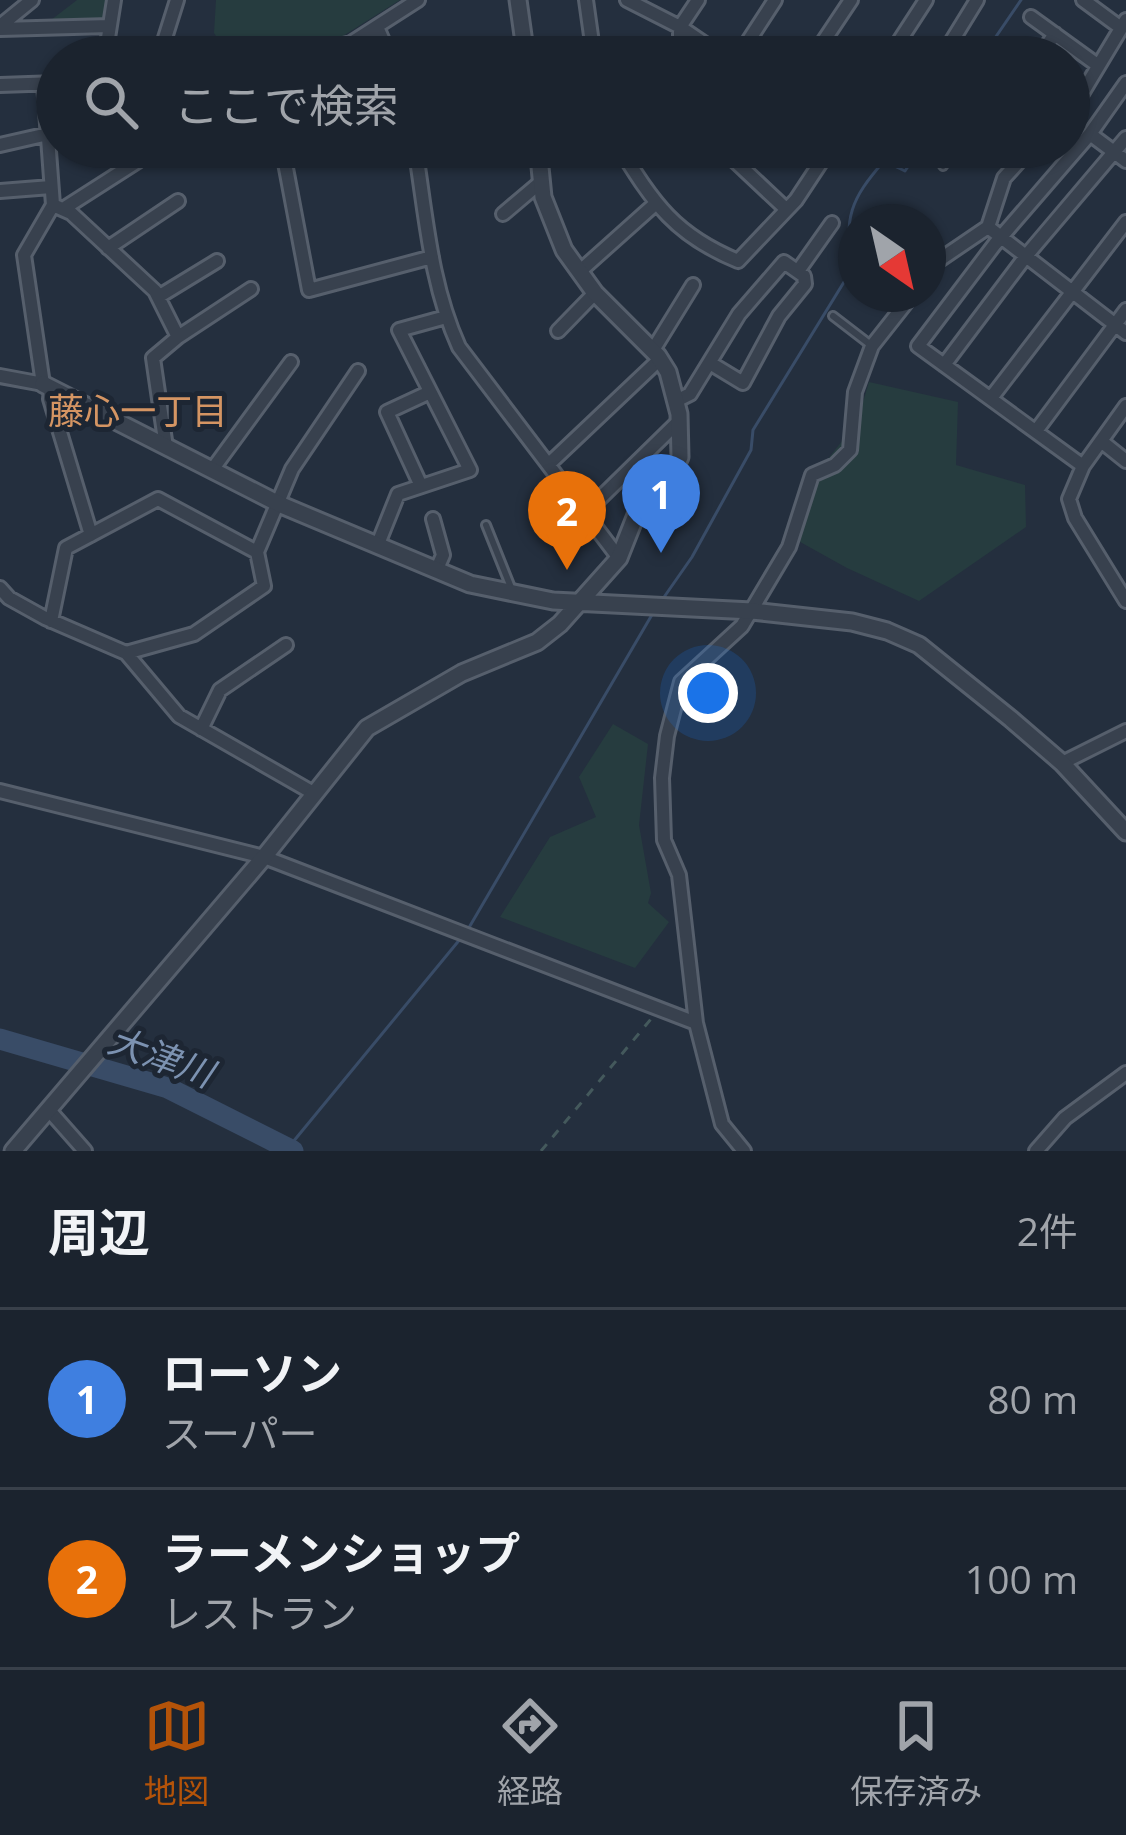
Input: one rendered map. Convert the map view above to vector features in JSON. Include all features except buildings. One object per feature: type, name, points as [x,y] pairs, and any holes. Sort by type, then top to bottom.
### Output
[{"type":"street","points":[[0,27],[32,0]]},
{"type":"street","points":[[108,36],[114,0]]},
{"type":"street","points":[[166,36],[177,0]]},
{"type":"street","points":[[362,36],[418,0]]},
{"type":"street","points":[[518,0],[523,36]]},
{"type":"street","points":[[586,0],[591,36]]},
{"type":"street","points":[[627,0],[693,36]]},
{"type":"street","points":[[680,36],[680,27],[698,0]]},
{"type":"street","points":[[752,36],[775,0]]},
{"type":"street","points":[[827,36],[851,0]]},
{"type":"street","points":[[903,36],[926,0]]},
{"type":"street","points":[[955,36],[977,0]]},
{"type":"street","points":[[1083,0],[1124,24],[1090,75]]},
{"type":"street","points":[[1031,17],[1058,36]]},
{"type":"street","points":[[0,27],[110,26]]},
{"type":"street","points":[[377,27],[381,36]]},
{"type":"street","points":[[1090,60],[1096,64]]},
{"type":"street","points":[[1121,157],[1090,134],[1126,83]]},
{"type":"street","points":[[0,85],[36,84]]},
{"type":"street","points":[[0,145],[36,137]]},
{"type":"street","points":[[944,365],[1026,256],[1121,157],[1126,138]]},
{"type":"street","points":[[51,168],[58,207],[158,297],[178,337]]},
{"type":"street","points":[[91,535],[47,386],[24,255],[58,207],[126,168]]},
{"type":"street","points":[[286,168],[309,290],[432,257]]},
{"type":"street","points":[[418,168],[432,257],[446,317],[459,347],[619,558]]},
{"type":"street","points":[[13,1151],[367,728],[462,673],[537,642],[582,602],[619,558],[638,510],[659,491],[680,458],[678,400],[656,355],[595,292],[554,232],[540,168]]},
{"type":"street","points":[[632,168],[654,205],[705,247],[738,261],[786,209],[815,168]]},
{"type":"street","points":[[742,168],[786,209]]},
{"type":"street","points":[[946,256],[988,227],[1011,168]]},
{"type":"street","points":[[1061,168],[918,346],[1083,466]]},
{"type":"street","points":[[503,214],[542,181]]},
{"type":"street","points":[[0,191],[52,187]]},
{"type":"street","points":[[108,248],[178,201]]},
{"type":"street","points":[[579,272],[654,205]]},
{"type":"street","points":[[798,272],[832,223]]},
{"type":"street","points":[[991,398],[1126,223]]},
{"type":"street","points":[[988,227],[1120,329]]},
{"type":"street","points":[[158,297],[218,261]]},
{"type":"street","points":[[678,400],[690,394],[739,314],[784,262],[804,276],[805,284],[779,316],[743,382],[710,363]]},
{"type":"street","points":[[549,464],[656,355],[693,285]]},
{"type":"street","points":[[166,447],[153,358],[251,289]]},
{"type":"street","points":[[558,331],[595,292]]},
{"type":"street","points":[[1036,430],[1120,329],[1126,310]]},
{"type":"street","points":[[745,1151],[722,1124],[696,1023],[679,875],[664,840],[662,778],[667,736],[681,682],[752,611],[794,536],[812,475],[835,465],[850,450],[855,392],[872,346],[899,312]]},
{"type":"street","points":[[378,544],[398,494],[470,470],[399,329],[446,317]]},
{"type":"street","points":[[212,470],[291,362]]},
{"type":"street","points":[[126,653],[194,634],[264,586],[257,551],[292,469],[358,371]]},
{"type":"street","points":[[0,376],[47,386],[279,504],[470,584],[582,602],[752,611],[852,622],[887,631],[919,645],[1062,763],[1126,832]]},
{"type":"street","points":[[421,487],[387,412],[430,392]]},
{"type":"street","points":[[1126,406],[1083,466],[1069,499],[1126,602]]},
{"type":"street","points":[[584,514],[680,421]]},
{"type":"street","points":[[1101,442],[1126,461]]},
{"type":"street","points":[[51,621],[66,548],[158,499],[257,551]]},
{"type":"street","points":[[433,519],[443,555],[437,569]]},
{"type":"street","points":[[0,588],[51,621],[126,653],[179,716],[315,794]]},
{"type":"street","points":[[201,728],[220,690],[286,645]]},
{"type":"street","points":[[1062,763],[1126,730]]},
{"type":"street","points":[[0,791],[263,857],[696,1023]]},
{"type":"street","points":[[1036,1151],[1064,1118],[1126,1073]]},
{"type":"street","points":[[51,1106],[85,1151]]},
{"type":"lane","points":[[833,316],[872,346]]},
{"type":"lane","points":[[486,525],[513,594]]},
{"type":"path","points":[[541,1151],[660,1008]]},
{"type":"green space","points":[[77,0],[109,0],[105,20],[51,20]]},
{"type":"green space","points":[[216,0],[400,0],[343,36],[214,33]]},
{"type":"green space","points":[[869,382],[958,402],[956,465],[1025,485],[1026,527],[919,601],[784,533],[802,492],[857,422]]},
{"type":"green space","points":[[613,724],[648,744],[639,825],[651,893],[648,903],[669,922],[635,968],[500,917],[550,837],[596,817],[579,777]]},
{"type":"waterway","points":[[996,36],[1021,0]]},
{"type":"waterway","points":[[662,600],[692,557],[751,450],[753,430],[852,269],[852,210],[879,168]]},
{"type":"waterway","points":[[899,168],[907,168]]},
{"type":"waterway","points":[[467,931],[653,613]]},
{"type":"waterway","points":[[288,1148],[461,938]]},
{"type":"waterway","name":"大津川","points":[[0,1039],[168,1088],[293,1151]]},
{"type":"place","name":"ローソン","points":[[661,553]]},
{"type":"place","name":"ラーメンショップ","points":[[567,570]]},
{"type":"district","name":"藤心一丁目","points":[[138,411]]}]
